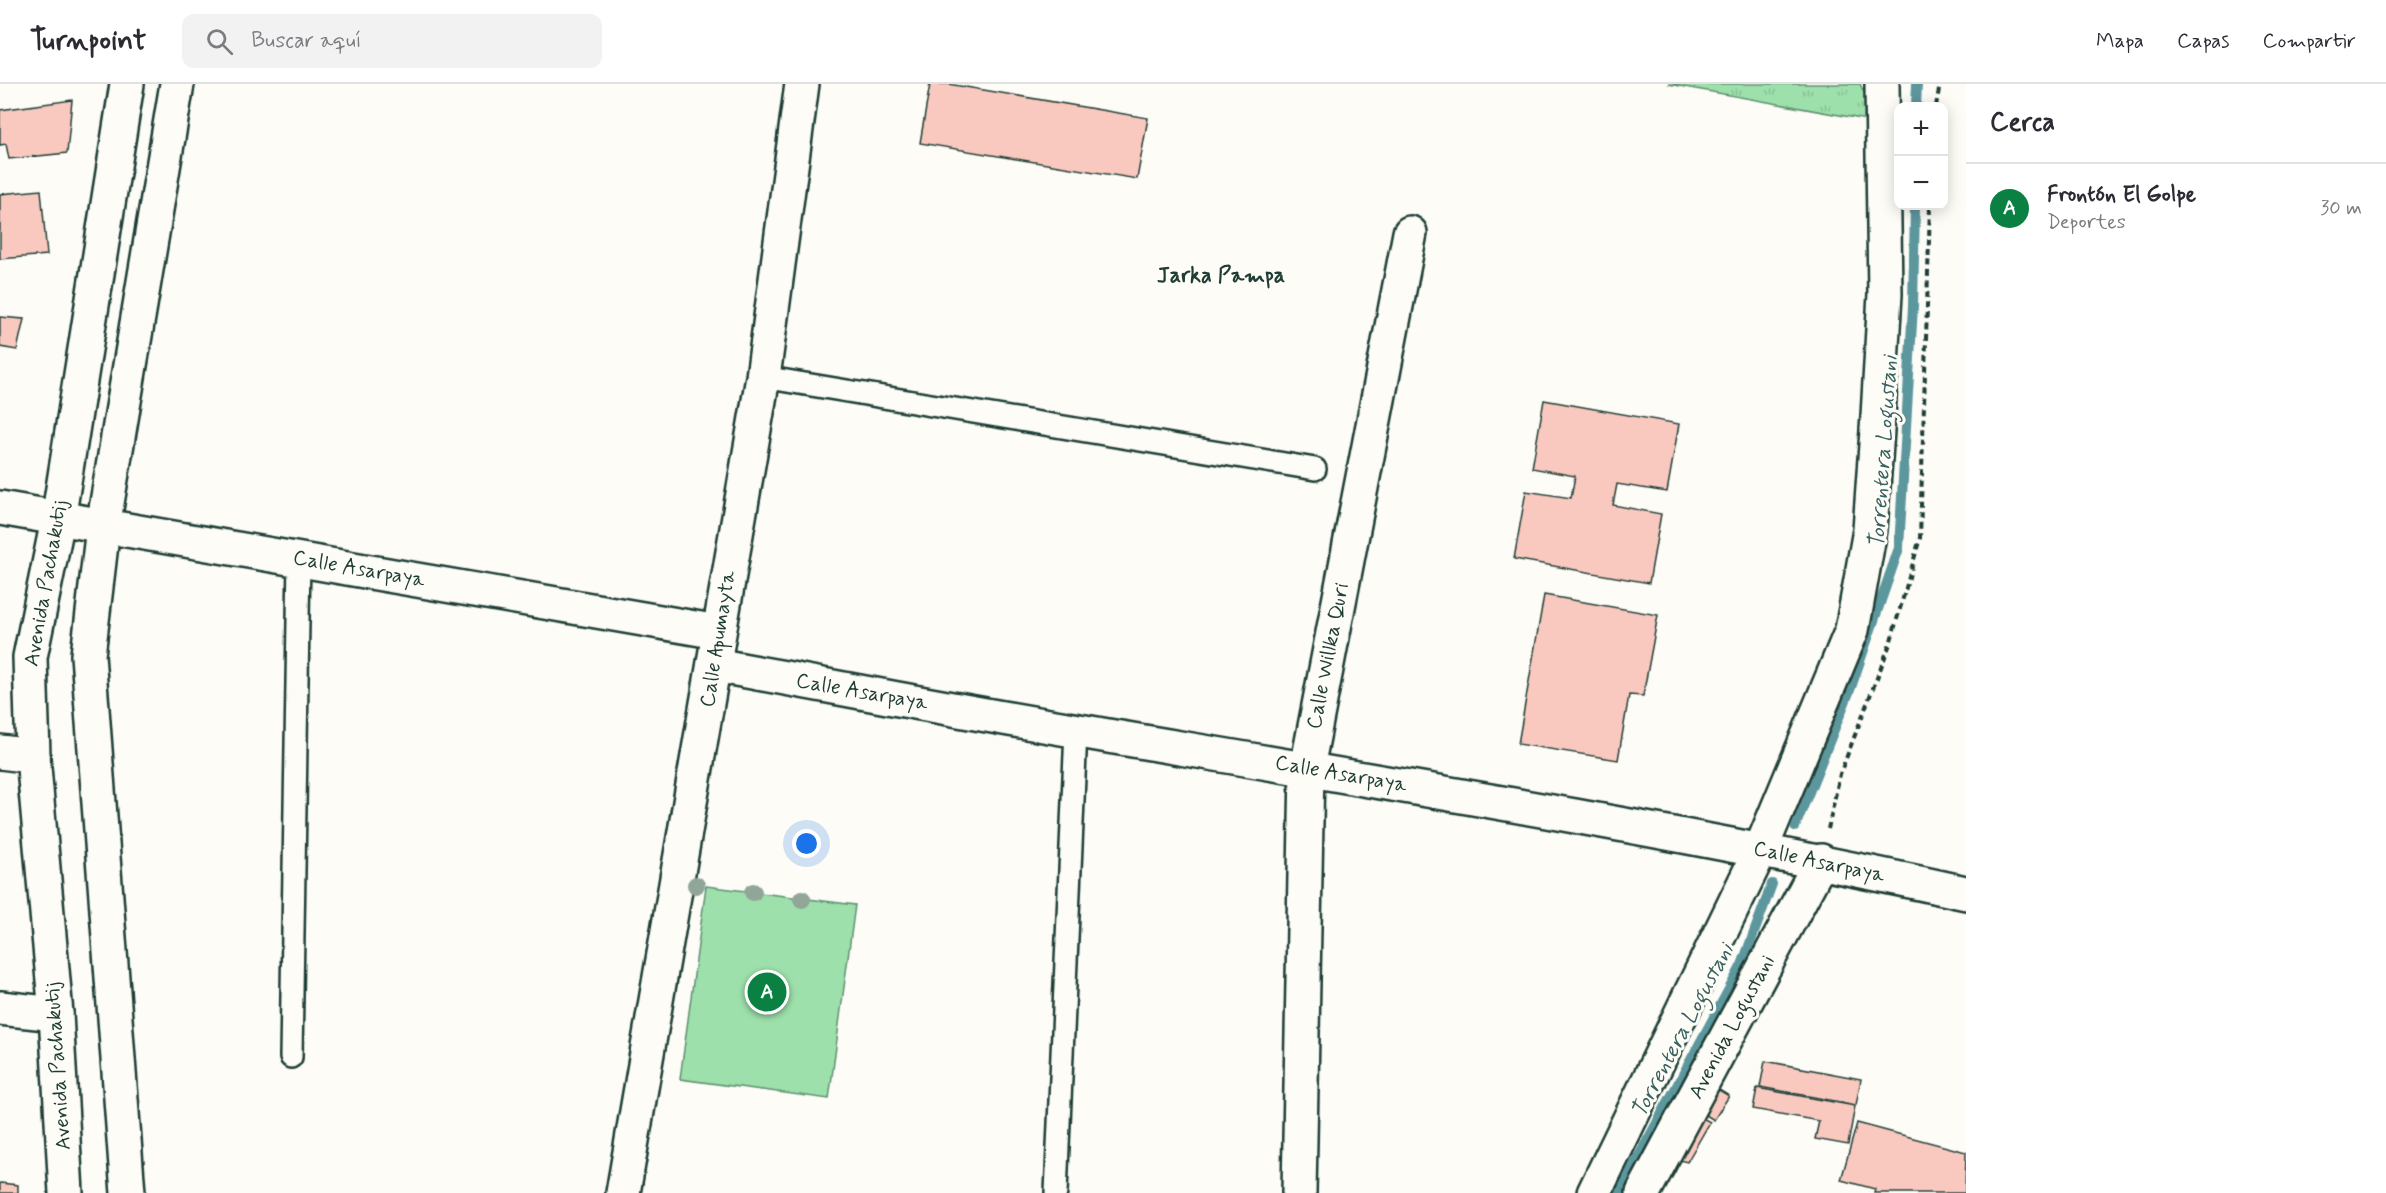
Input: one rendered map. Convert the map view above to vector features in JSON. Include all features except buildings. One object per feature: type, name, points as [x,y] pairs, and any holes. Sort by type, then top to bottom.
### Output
[{"type":"street","name":"Avenida Pachakutij","points":[[66,1193],[56,1014],[33,756],[30,657],[58,519],[127,84]]},
{"type":"street","points":[[128,1193],[88,655],[103,526],[177,84]]},
{"type":"street","name":"Calle Apumayta","points":[[623,1193],[763,377],[802,84]]},
{"type":"street","points":[[1594,1193],[1761,849],[1852,630],[1870,530],[1885,294],[1882,84]]},
{"type":"street","name":"Calle Willka Quri","points":[[1299,1193],[1307,768],[1410,233]]},
{"type":"street","name":"Calle Asarpaya","points":[[0,508],[718,632]]},
{"type":"street","name":"Calle Asarpaya","points":[[714,664],[1076,731],[1307,768],[1761,849],[1966,893]]},
{"type":"street","points":[[0,752],[33,756]]},
{"type":"street","name":"Avenida Logustani","points":[[1643,1193],[1821,861]]},
{"type":"street","points":[[0,1008],[56,1014]]},
{"type":"lane","points":[[763,377],[1315,469]]},
{"type":"lane","points":[[291,1057],[299,558]]},
{"type":"lane","points":[[1056,1193],[1076,731]]},
{"type":"path","points":[[1937,102],[1940,84]]},
{"type":"green space","points":[[1668,84],[1860,84],[1866,97],[1867,120]]},
{"type":"green space","points":[[706,886],[855,905],[829,1099],[680,1079]]},
{"type":"waterway","name":"Torrentera Logustani","points":[[1916,102],[1917,84]]},
{"type":"waterway","name":"Torrentera Logustani","points":[[1795,827],[1850,690],[1899,548],[1913,306],[1915,210]]},
{"type":"waterway","name":"Torrentera Logustani","points":[[1619,1193],[1742,965],[1772,884]]},
{"type":"place","name":"Frontón El Golpe","points":[[767,992]]},
{"type":"district","name":"Jarka Pampa","points":[[1221,276]]}]
